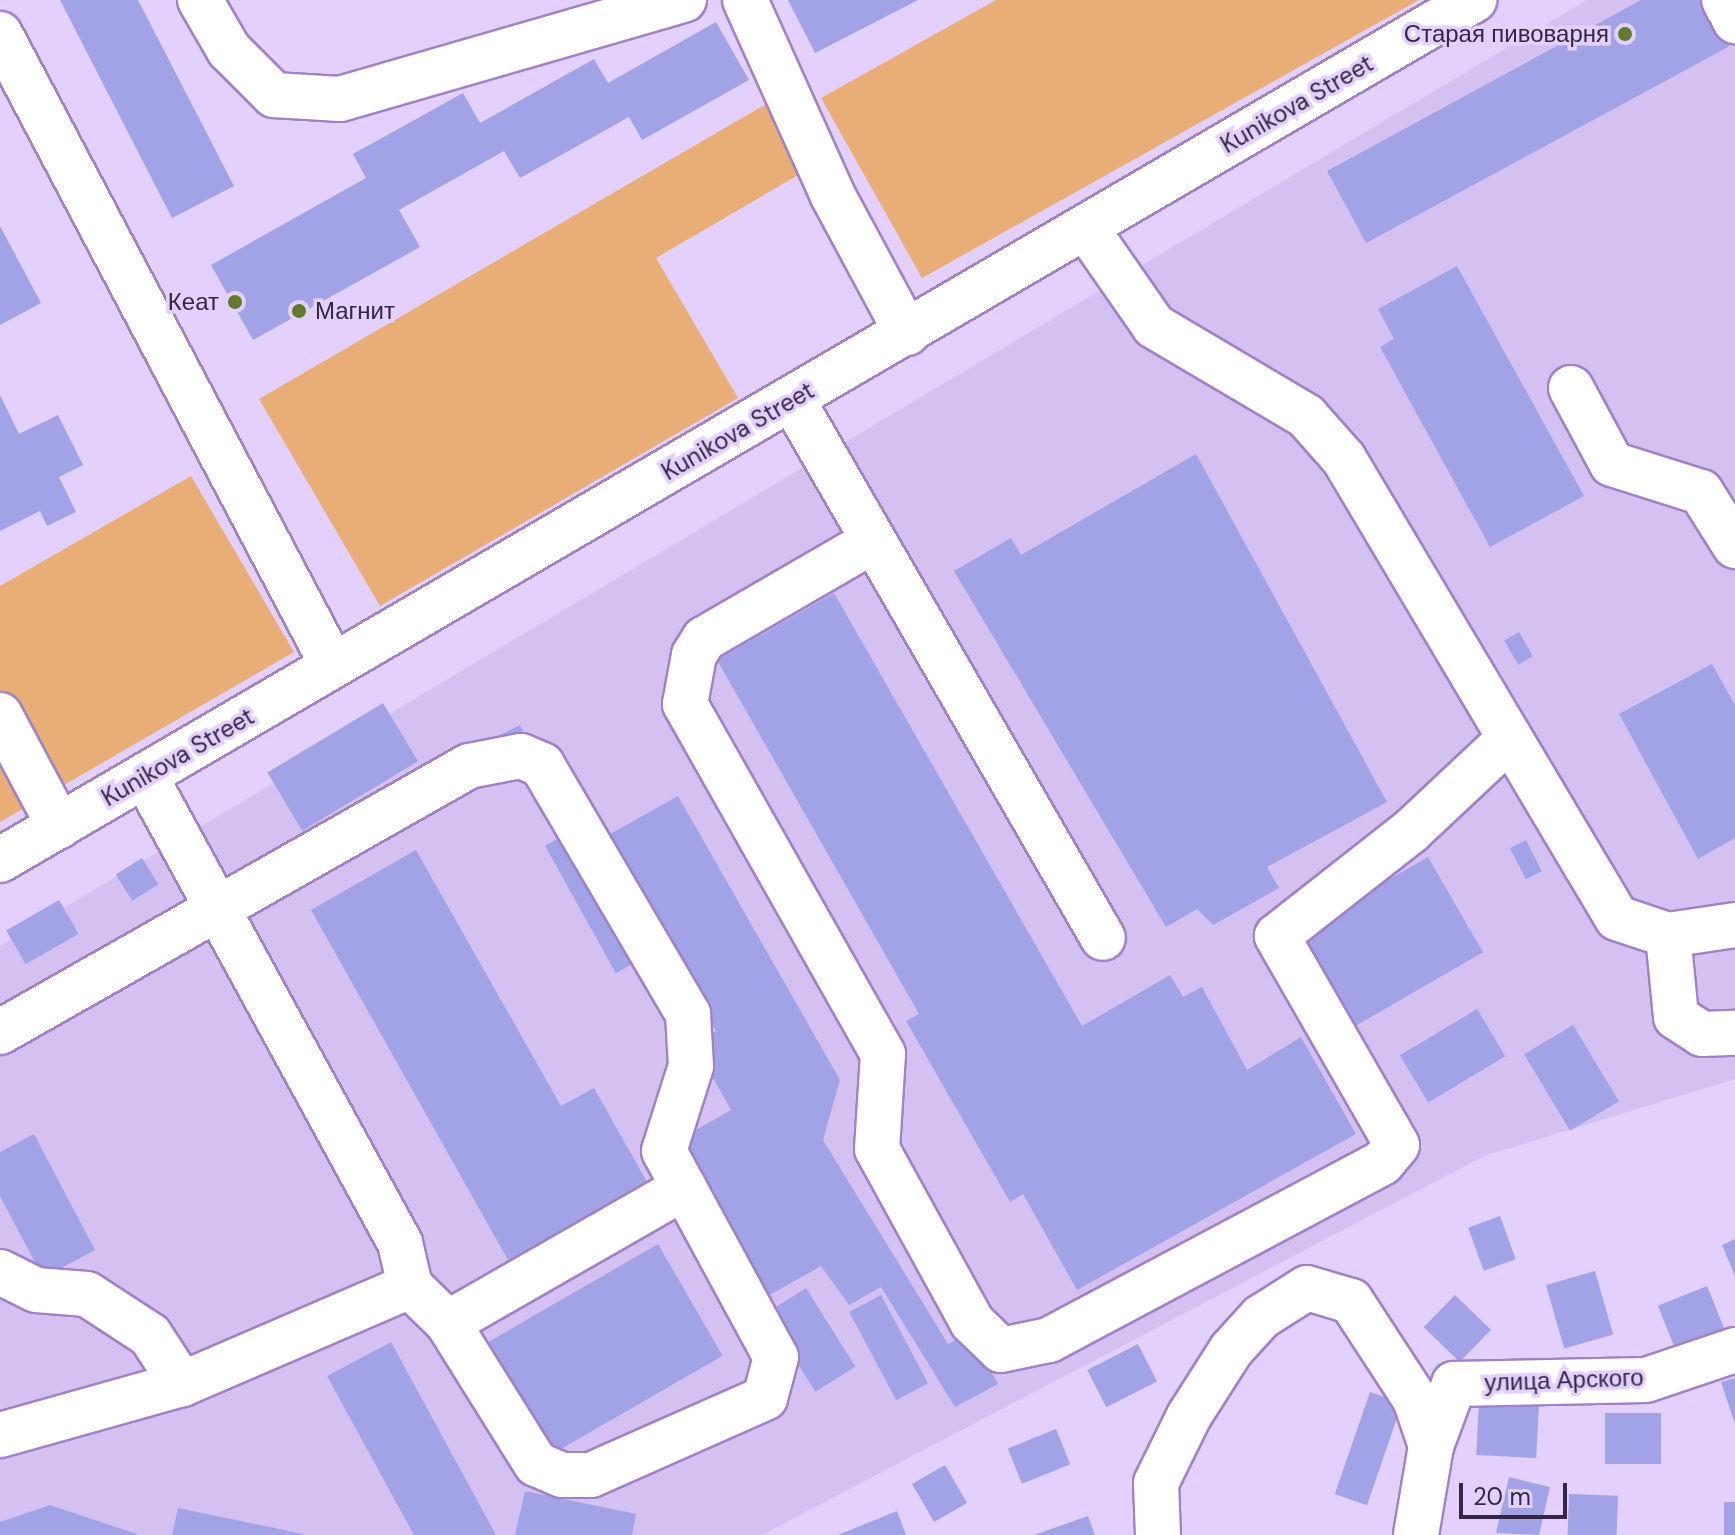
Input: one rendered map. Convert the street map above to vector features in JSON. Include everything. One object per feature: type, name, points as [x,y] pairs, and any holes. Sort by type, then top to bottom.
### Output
[{"type":"street","points":[[200,0],[229,50],[274,95],[340,99],[684,0]]},
{"type":"street","points":[[745,0],[832,194],[907,333]]},
{"type":"street","name":"Kunikova Street","points":[[0,860],[1474,0]]},
{"type":"street","points":[[1724,0],[1735,21]]},
{"type":"street","points":[[0,34],[333,666]]},
{"type":"street","points":[[1086,228],[1154,326],[1306,416],[1344,459],[1617,918],[1668,935],[1735,925]]},
{"type":"street","points":[[1571,388],[1612,464],[1701,492],[1735,546]]},
{"type":"street","points":[[792,399],[1103,938]]},
{"type":"street","points":[[873,541],[704,639],[694,655],[685,704],[883,1054],[877,1149],[972,1322],[1001,1350],[1049,1340],[1382,1163],[1397,1145],[1277,936],[1411,831],[1509,739]]},
{"type":"street","points":[[0,715],[59,826]]},
{"type":"street","points":[[0,1032],[215,910],[469,766],[521,756],[542,765],[688,1014],[691,1066],[667,1127],[664,1151],[776,1357],[765,1398],[591,1475],[562,1475],[536,1464],[448,1323],[410,1286],[400,1243],[215,910],[145,776]]},
{"type":"street","points":[[1668,935],[1676,1017],[1702,1034],[1735,1033]]},
{"type":"street","points":[[448,1323],[684,1188]]},
{"type":"street","points":[[0,1272],[36,1290],[87,1294],[150,1335],[182,1384]]},
{"type":"street","points":[[0,1435],[182,1384],[410,1286]]},
{"type":"street","points":[[1158,1535],[1156,1483],[1189,1416],[1231,1350],[1261,1317],[1307,1288],[1351,1301],[1415,1399],[1431,1446],[1416,1535]]},
{"type":"street","name":"улица Арского","points":[[1431,1446],[1454,1384],[1646,1380],[1735,1350]]},
{"type":"shaded area","points":[[996,0],[1419,0],[922,278],[821,98]]},
{"type":"shaded area","points":[[1587,0],[1735,0],[1735,1079],[1484,1156],[762,1535],[0,1535],[0,946]]},
{"type":"shaded area","points":[[766,104],[805,171],[656,258],[738,398],[380,606],[259,399]]},
{"type":"shaded area","points":[[191,476],[294,652],[0,822],[0,586]]},
{"type":"building","points":[[60,0],[138,0],[234,186],[172,218]]},
{"type":"building","points":[[788,0],[918,0],[815,53]]},
{"type":"building","points":[[1641,0],[1705,0],[1730,46],[1366,243],[1327,171]]},
{"type":"building","points":[[716,22],[749,80],[642,140],[629,117],[520,178],[504,151],[399,210],[420,247],[253,340],[211,265],[366,178],[353,154],[463,93],[480,123],[594,59],[608,83]]},
{"type":"building","points":[[0,226],[41,303],[0,325]]},
{"type":"building","points":[[1457,266],[1584,496],[1490,547],[1380,347],[1394,339],[1378,309]]},
{"type":"building","points":[[0,395],[19,434],[58,415],[83,465],[59,477],[76,512],[47,526],[40,511],[0,531]]},
{"type":"building","points":[[1196,454],[1387,802],[1267,867],[1279,888],[1213,925],[1197,909],[1166,927],[954,571],[1011,538],[1021,555]]},
{"type":"building","points":[[834,593],[1082,1026],[1170,975],[1183,997],[1202,987],[1247,1070],[1301,1037],[1356,1134],[1077,1290],[1023,1194],[1010,1202],[906,1021],[919,1014],[717,660]]},
{"type":"building","points":[[1519,632],[1533,656],[1518,665],[1504,640]]},
{"type":"building","points":[[1712,664],[1735,705],[1735,838],[1698,859],[1619,714]]},
{"type":"building","points":[[383,703],[418,761],[302,831],[267,773]]},
{"type":"building","points":[[520,725],[525,735],[503,746],[498,736]]},
{"type":"building","points":[[678,796],[840,1080],[823,1140],[948,1344],[970,1332],[998,1384],[955,1407],[881,1287],[849,1305],[821,1266],[761,1300],[671,1144],[731,1110],[699,1053],[713,1045],[708,1036],[716,1031],[605,837]]},
{"type":"building","points":[[566,834],[637,962],[616,973],[545,846]]},
{"type":"building","points":[[1526,840],[1542,871],[1526,879],[1510,848]]},
{"type":"building","points":[[416,850],[561,1106],[594,1088],[647,1182],[508,1260],[311,910]]},
{"type":"building","points":[[1428,857],[1483,952],[1356,1026],[1301,931]]},
{"type":"building","points":[[142,858],[158,884],[132,901],[116,874]]},
{"type":"building","points":[[59,900],[78,934],[26,964],[6,930]]},
{"type":"building","points":[[1477,1009],[1505,1056],[1428,1102],[1400,1055]]},
{"type":"building","points":[[1573,1025],[1619,1101],[1570,1131],[1524,1054]]},
{"type":"building","points":[[34,1134],[95,1250],[43,1278],[0,1196],[0,1152]]},
{"type":"building","points":[[1500,1216],[1516,1259],[1484,1271],[1468,1228]]},
{"type":"building","points":[[1735,1239],[1735,1276],[1722,1245]]},
{"type":"building","points":[[658,1244],[723,1356],[549,1456],[485,1344]]},
{"type":"building","points":[[1595,1271],[1613,1334],[1564,1349],[1546,1285]]},
{"type":"building","points":[[1707,1286],[1727,1336],[1678,1356],[1658,1306]]},
{"type":"building","points":[[806,1288],[855,1367],[815,1392],[766,1313]]},
{"type":"building","points":[[881,1295],[928,1383],[896,1400],[849,1312]]},
{"type":"building","points":[[1455,1295],[1491,1330],[1460,1362],[1424,1327]]},
{"type":"building","points":[[391,1342],[496,1535],[414,1535],[327,1376]]},
{"type":"building","points":[[1138,1344],[1157,1381],[1106,1407],[1087,1370]]},
{"type":"building","points":[[1735,1378],[1735,1421],[1734,1421],[1721,1382]]},
{"type":"building","points":[[1370,1392],[1402,1403],[1367,1505],[1335,1494]]},
{"type":"building","points":[[1479,1402],[1539,1405],[1536,1458],[1476,1455]]},
{"type":"building","points":[[1605,1413],[1661,1413],[1661,1464],[1605,1464]]},
{"type":"building","points":[[1056,1429],[1070,1464],[1022,1484],[1008,1448]]},
{"type":"building","points":[[945,1465],[967,1503],[934,1522],[912,1484]]},
{"type":"building","points":[[1509,1477],[1550,1487],[1539,1535],[1496,1533]]},
{"type":"building","points":[[525,1491],[636,1514],[632,1535],[515,1535]]},
{"type":"building","points":[[1569,1494],[1618,1496],[1617,1535],[1568,1535]]},
{"type":"building","points":[[1724,1502],[1735,1502],[1735,1535],[1724,1535]]},
{"type":"building","points":[[50,1505],[137,1535],[0,1535],[0,1522]]},
{"type":"building","points":[[178,1508],[303,1534],[303,1535],[172,1535]]},
{"type":"building","points":[[897,1511],[906,1535],[838,1535]]},
{"type":"building","points":[[1088,1516],[1095,1535],[1034,1535]]},
{"type":"place","name":"Старая пивоварня","points":[[1625,34]]},
{"type":"place","name":"Кеат","points":[[235,302]]},
{"type":"place","name":"Магнит","points":[[299,311]]}]
